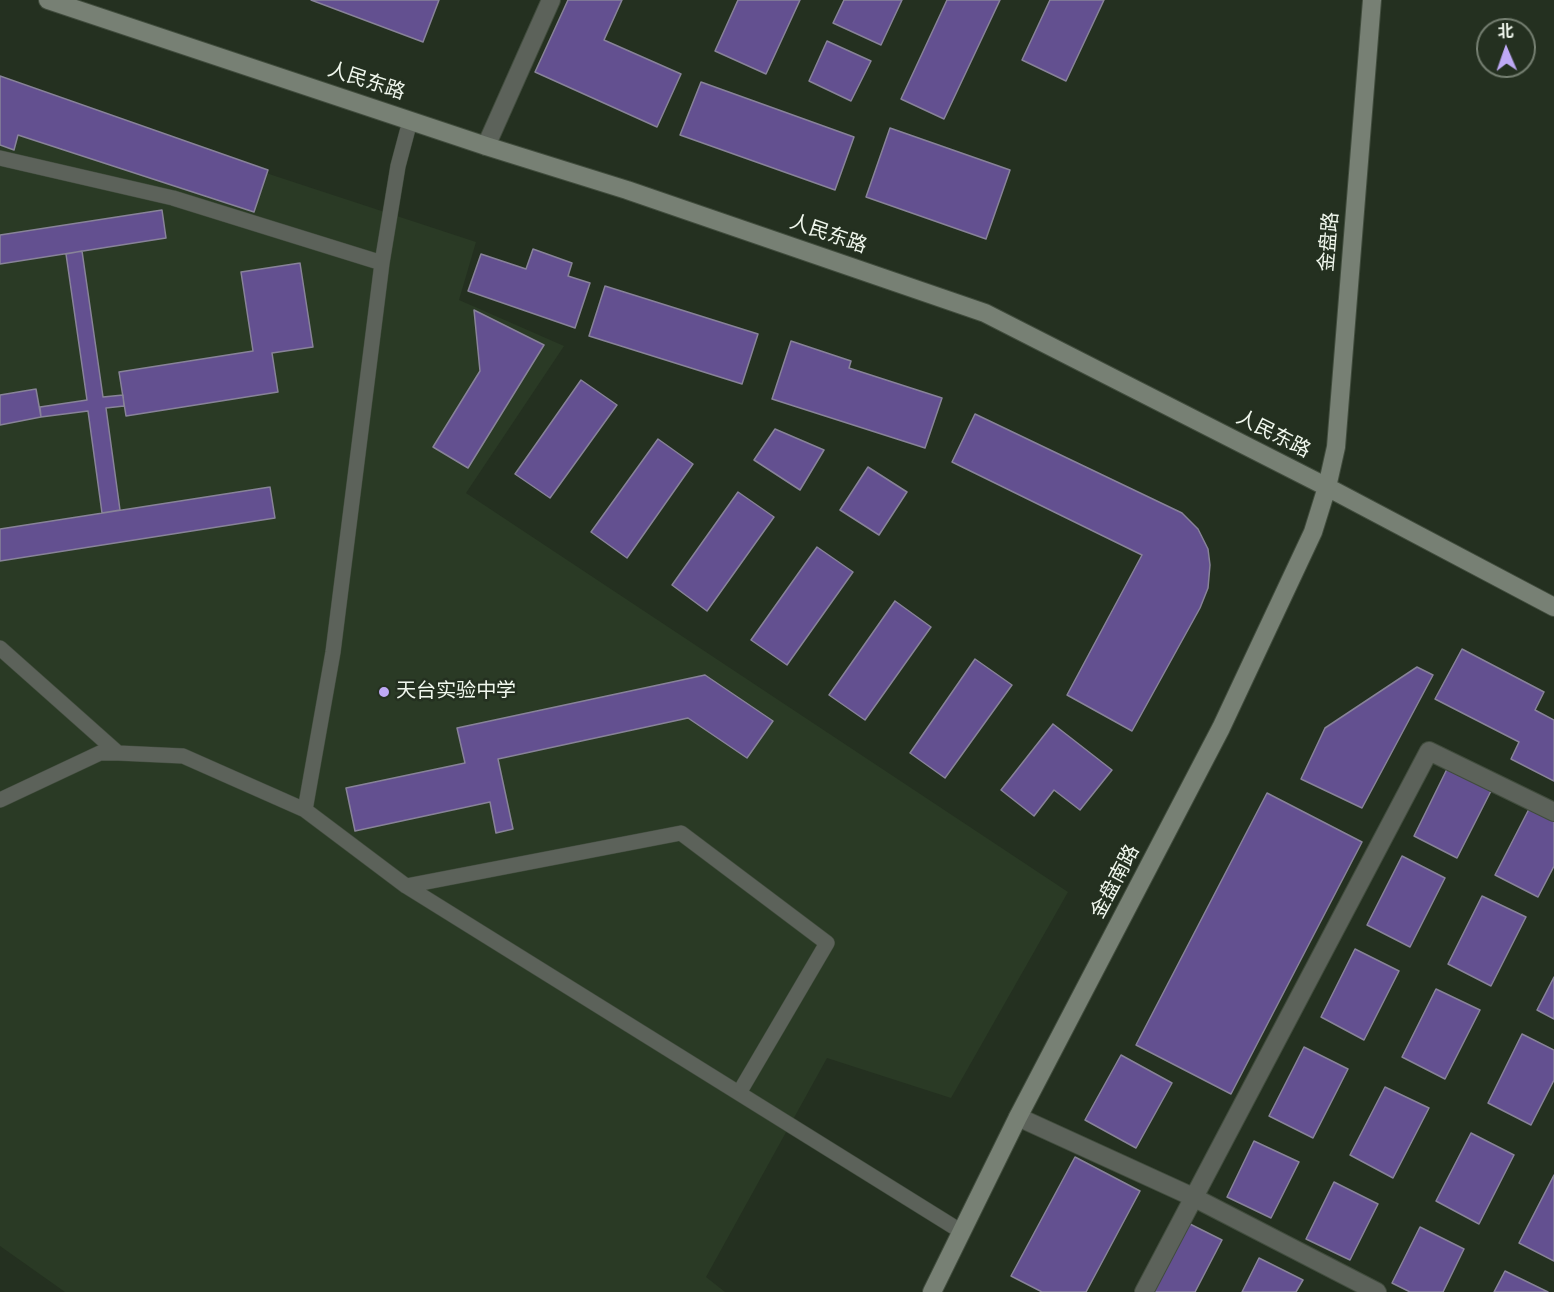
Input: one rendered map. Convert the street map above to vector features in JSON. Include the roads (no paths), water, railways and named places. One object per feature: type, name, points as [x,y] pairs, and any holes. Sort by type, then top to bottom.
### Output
[{"type":"main road","name":"人民东路","points":[[48,0],[486,146],[627,190],[985,313],[1327,487],[1554,607]]},
{"type":"main road","name":"金盘路","points":[[1327,487],[1336,447],[1372,0]]},
{"type":"main road","name":"金盘南路","points":[[932,1292],[1018,1118],[1221,728],[1314,532],[1327,487]]},
{"type":"street","points":[[486,146],[551,0]]},
{"type":"street","points":[[1144,1292],[1192,1197],[1429,751],[1554,812]]},
{"type":"street","points":[[1018,1118],[1192,1197],[1377,1292]]},
{"type":"lane","points":[[305,810],[333,651],[382,263],[398,166],[410,120]]},
{"type":"lane","points":[[0,158],[172,198],[382,263]]},
{"type":"lane","points":[[0,648],[118,753]]},
{"type":"lane","points":[[0,800],[100,753],[118,753],[183,756],[305,810],[406,886],[962,1232]]},
{"type":"lane","points":[[406,886],[681,833],[827,943],[739,1093]]},
{"type":"place","name":"天台实验中学","points":[[384,692]]}]
